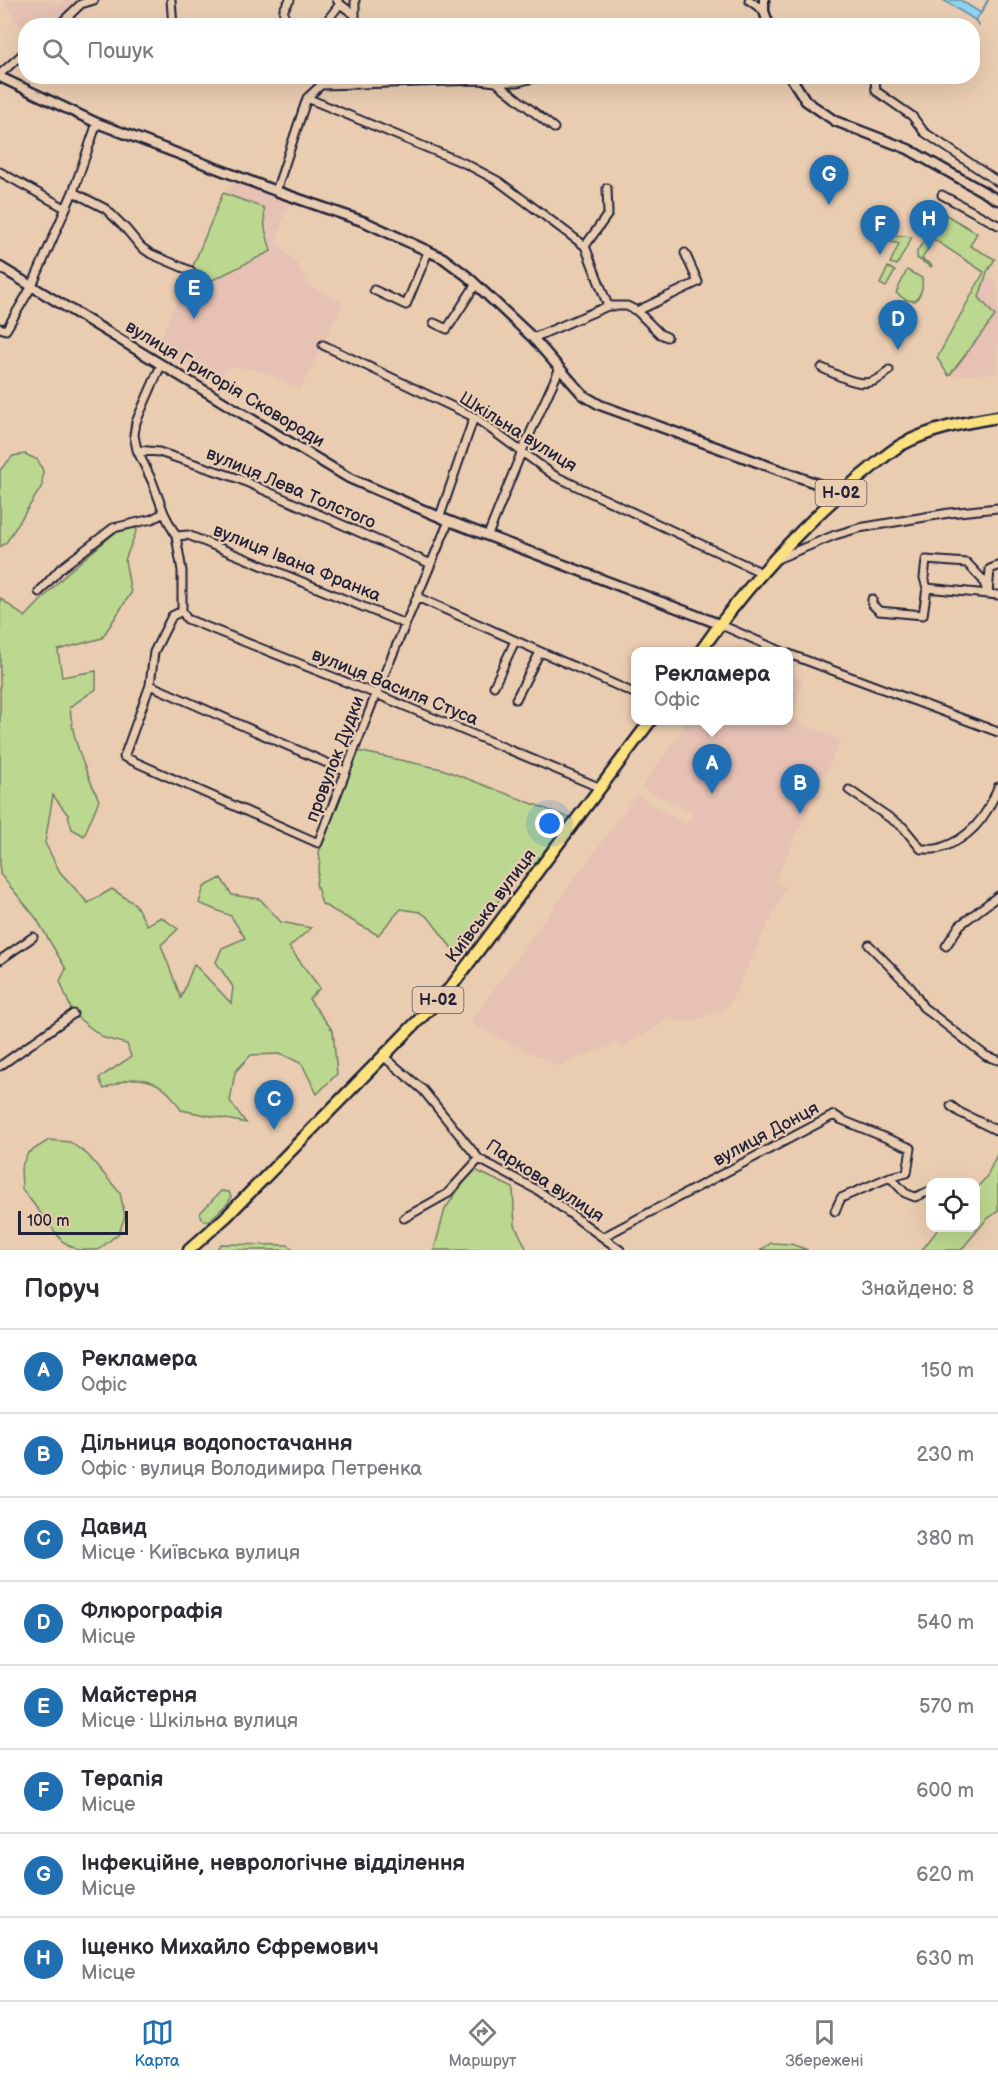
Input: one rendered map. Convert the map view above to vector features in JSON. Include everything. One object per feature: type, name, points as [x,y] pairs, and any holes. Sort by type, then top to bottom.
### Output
[{"type":"main road","name":"Н-02","points":[[703,647],[719,624],[774,561],[835,498],[901,445],[921,436],[998,417]]},
{"type":"main road","name":"Київська вулиця","points":[[189,1250],[227,1215],[451,987],[647,725]]},
{"type":"street","points":[[66,18],[81,4],[94,0]]},
{"type":"street","points":[[171,0],[172,18]]},
{"type":"street","points":[[284,18],[284,9],[290,0]]},
{"type":"street","points":[[355,0],[355,15]]},
{"type":"street","points":[[749,0],[764,12]]},
{"type":"street","points":[[764,0],[766,18]]},
{"type":"street","points":[[328,18],[339,2],[355,15]]},
{"type":"street","points":[[18,59],[0,76],[97,123],[364,222],[443,258],[476,284],[533,338],[583,395],[600,405],[829,488],[835,498]]},
{"type":"street","points":[[276,191],[307,98],[321,85],[329,84]]},
{"type":"street","points":[[499,84],[554,128]]},
{"type":"street","points":[[795,84],[806,101],[835,121],[908,149],[998,201]]},
{"type":"street","points":[[875,84],[876,91],[912,116],[924,132],[998,182]]},
{"type":"street","points":[[307,98],[466,164],[498,181],[585,246],[608,306]]},
{"type":"street","points":[[0,328],[6,330],[32,286],[73,192],[97,123]]},
{"type":"street","points":[[0,172],[65,208]]},
{"type":"street","points":[[585,246],[608,214],[607,188]]},
{"type":"street","points":[[73,192],[105,209],[141,247],[151,254],[190,272]]},
{"type":"street","points":[[942,195],[998,225]]},
{"type":"street","points":[[374,290],[406,305],[428,252]]},
{"type":"street","points":[[637,311],[698,282],[685,253]]},
{"type":"street","name":"вулиця Григорія Сковороди","points":[[0,267],[349,478],[449,520],[774,647]]},
{"type":"street","points":[[434,323],[447,329],[476,284]]},
{"type":"street","points":[[533,338],[608,306],[627,306],[637,311],[660,334],[667,337]]},
{"type":"street","name":"Шкільна вулиця","points":[[323,345],[474,417],[555,476],[756,570],[762,576]]},
{"type":"street","points":[[161,365],[136,422],[134,435],[137,450],[176,536],[182,571],[182,610],[172,616],[154,651],[150,685],[345,771]]},
{"type":"street","points":[[488,535],[522,451],[560,368]]},
{"type":"street","points":[[822,368],[863,384],[880,379],[889,370]]},
{"type":"street","points":[[440,516],[474,417]]},
{"type":"street","name":"вулиця Лева Толстого","points":[[137,450],[159,452],[237,478],[431,564]]},
{"type":"street","points":[[774,561],[835,535],[859,528],[949,513],[998,508]]},
{"type":"street","points":[[39,592],[60,569],[113,528],[152,519],[164,513]]},
{"type":"street","name":"провулок Дудки","points":[[150,685],[124,757],[318,843],[376,694],[449,520]]},
{"type":"street","name":"вулиця Івана Франка","points":[[176,536],[188,535],[405,624]]},
{"type":"street","points":[[872,598],[872,604],[879,611],[923,615],[927,588],[924,578],[926,560],[966,563],[983,580],[988,594]]},
{"type":"street","points":[[988,594],[990,569],[998,566]]},
{"type":"street","points":[[927,588],[998,596]]},
{"type":"street","points":[[417,597],[631,692]]},
{"type":"street","name":"вулиця Василя Стуса","points":[[182,610],[187,619],[376,694],[601,788]]},
{"type":"street","points":[[494,686],[515,641]]},
{"type":"street","points":[[516,699],[540,652]]},
{"type":"street","points":[[793,655],[998,732]]},
{"type":"street","points":[[849,790],[903,827],[921,849],[939,849],[962,837],[981,821],[998,787]]},
{"type":"street","points":[[946,946],[960,925],[998,896]]},
{"type":"street","points":[[0,960],[33,937]]},
{"type":"street","points":[[869,945],[911,988],[923,1007],[986,1056],[998,1060]]},
{"type":"street","points":[[0,1066],[73,1014]]},
{"type":"street","name":"Паркова вулиця","points":[[383,1056],[423,1090],[479,1159],[539,1191],[620,1250]]},
{"type":"street","points":[[951,1106],[998,1131]]},
{"type":"street","name":"вулиця Донця","points":[[603,1237],[834,1115],[911,1148],[907,1173],[890,1177],[842,1198],[835,1211]]},
{"type":"street","points":[[404,1218],[447,1194],[479,1159]]},
{"type":"street","points":[[890,1177],[905,1193],[915,1197],[926,1193]]},
{"type":"shaded area","points":[[3,0],[54,0],[58,5],[65,0],[111,0],[91,4],[73,18],[18,18],[18,23]]},
{"type":"shaded area","points":[[235,181],[288,202],[276,243],[296,262],[310,287],[343,302],[300,389],[259,370],[229,366],[216,383],[156,349],[223,193]]},
{"type":"shaded area","points":[[984,274],[998,283],[998,373],[949,376],[937,358]]},
{"type":"shaded area","points":[[793,676],[804,680],[793,708]]},
{"type":"shaded area","points":[[793,720],[841,740],[775,881],[786,887],[729,1005],[719,1012],[687,1022],[670,1019],[622,1047],[616,1043],[559,1066],[494,1036],[470,1022],[636,795],[686,825],[693,812],[641,788],[685,725],[793,725]]},
{"type":"green space","points":[[223,193],[264,208],[265,229],[271,251],[209,282],[191,271]]},
{"type":"green space","points":[[936,209],[977,233],[970,246],[995,259],[987,272],[979,297],[995,316],[949,376],[937,358],[984,272],[927,235]]},
{"type":"green space","points":[[884,234],[912,237],[897,265],[890,263],[899,244],[878,238]]},
{"type":"green space","points":[[924,241],[931,243],[922,259],[932,265],[931,267],[917,258],[917,251]]},
{"type":"green space","points":[[888,267],[895,271],[886,287],[880,284]]},
{"type":"green space","points":[[907,270],[922,278],[921,290],[915,301],[906,300],[896,293]]},
{"type":"green space","points":[[25,454],[38,460],[43,471],[42,486],[6,543],[0,547],[0,470],[13,456]]},
{"type":"green space","points":[[138,527],[125,560],[131,593],[102,638],[58,650],[62,677],[96,671],[96,689],[70,707],[76,743],[99,800],[84,836],[72,829],[68,815],[53,795],[45,843],[60,872],[88,903],[112,889],[135,904],[147,925],[161,917],[178,929],[161,945],[181,998],[194,964],[231,1003],[233,987],[216,962],[222,948],[245,938],[231,916],[199,903],[204,887],[221,878],[232,895],[260,899],[281,922],[311,928],[289,947],[320,988],[309,999],[333,1031],[337,1074],[317,1094],[302,1064],[282,1054],[251,1055],[235,1072],[230,1101],[246,1123],[181,1110],[163,1088],[150,1081],[132,1079],[104,1089],[99,1078],[131,1057],[127,1044],[104,1038],[78,1018],[71,1009],[60,981],[66,969],[36,918],[0,874],[0,598],[25,617],[67,573],[115,533]]},
{"type":"green space","points":[[358,751],[442,769],[570,818],[527,876],[522,872],[506,891],[502,887],[498,891],[502,896],[457,955],[429,918],[420,912],[401,909],[378,935],[322,904],[316,884],[320,861],[319,852]]},
{"type":"green space","points":[[49,1140],[70,1142],[88,1155],[120,1193],[125,1216],[119,1233],[98,1250],[77,1250],[62,1241],[22,1189],[21,1168],[28,1153]]},
{"type":"green space","points":[[998,1152],[998,1211],[980,1227],[980,1184],[987,1176]]},
{"type":"green space","points":[[473,1169],[513,1188],[515,1225],[527,1250],[434,1250],[445,1209]]},
{"type":"green space","points":[[221,1191],[229,1192],[231,1197],[228,1203],[209,1221],[204,1221],[200,1213]]},
{"type":"green space","points":[[936,1232],[976,1232],[961,1250],[922,1250]]},
{"type":"green space","points":[[771,1243],[791,1244],[808,1250],[761,1250]]},
{"type":"green space","points":[[221,1244],[288,1245],[294,1250],[216,1250]]},
{"type":"water","points":[[943,0],[960,0],[981,13],[977,18],[972,18]]},
{"type":"waterway","points":[[981,13],[988,0]]},
{"type":"place","name":"Інфекційне, неврологічне відділення","points":[[829,205]]},
{"type":"place","name":"Іщенко Михайло Єфремович","points":[[929,250]]},
{"type":"place","name":"Терапія","points":[[880,255]]},
{"type":"place","name":"Майстерня","points":[[194,319]]},
{"type":"place","name":"Флюрографія","points":[[898,350]]},
{"type":"place","name":"Рекламера","points":[[712,794]]},
{"type":"place","name":"Дільниця водопостачання","points":[[800,814]]},
{"type":"place","name":"Давид","points":[[274,1130]]}]
